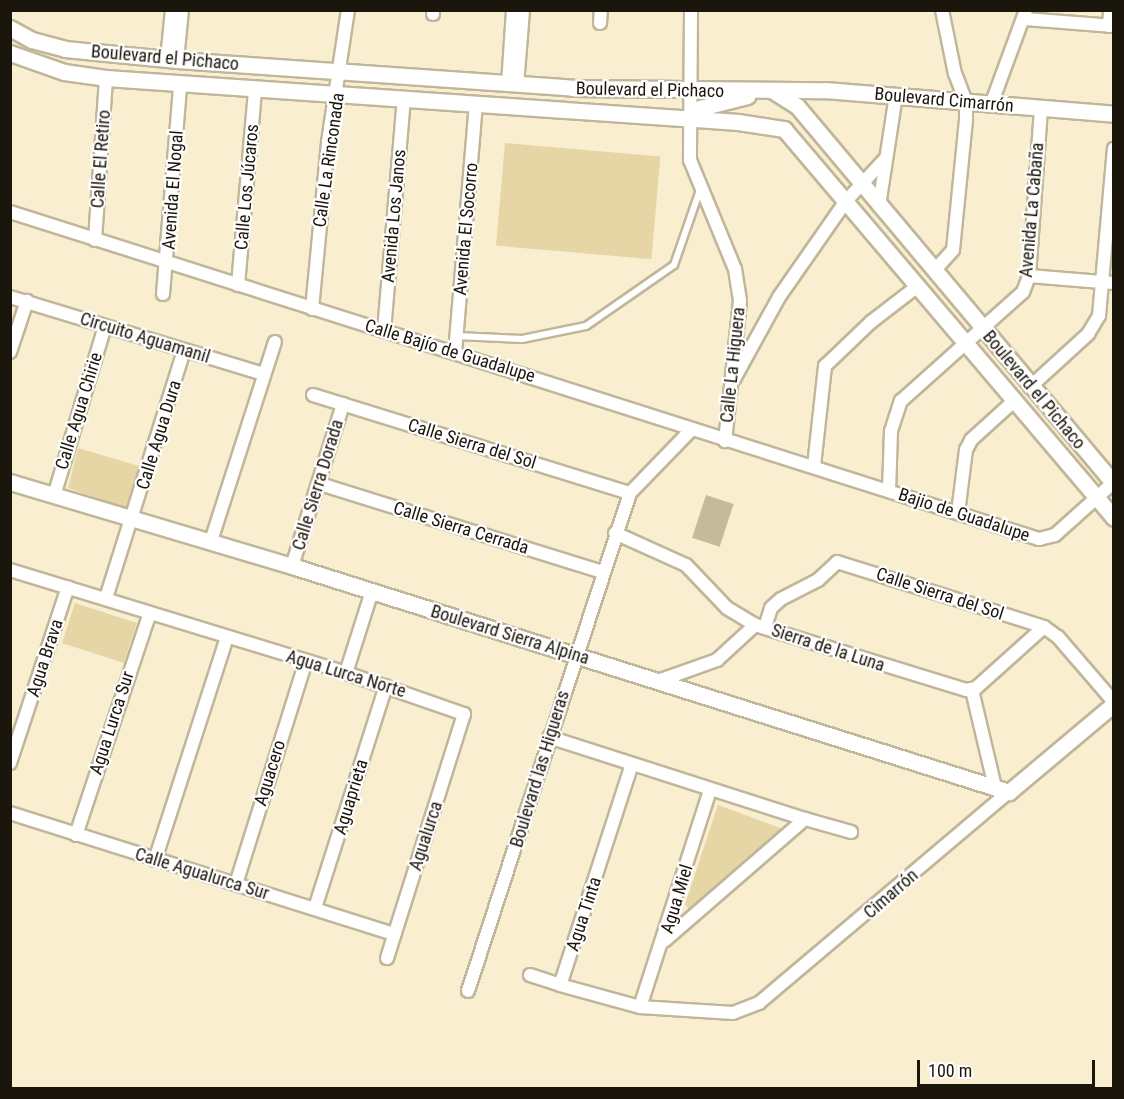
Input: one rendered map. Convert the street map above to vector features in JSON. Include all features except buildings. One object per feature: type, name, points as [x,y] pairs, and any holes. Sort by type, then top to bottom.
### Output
[{"type":"street","points":[[172,10],[176,24]]},
{"type":"street","points":[[172,60],[176,24],[182,10]]},
{"type":"street","name":"Calle La Rinconada","points":[[312,309],[328,142],[341,72],[348,10]]},
{"type":"street","points":[[512,84],[513,10]]},
{"type":"street","points":[[512,84],[523,10]]},
{"type":"street","name":"Calle La Higuera","points":[[691,10],[690,160],[700,189],[735,269],[740,301],[725,441]]},
{"type":"street","points":[[929,10],[942,11],[955,74],[966,102],[953,250],[934,271]]},
{"type":"street","points":[[991,105],[1025,15],[1111,26],[1110,10]]},
{"type":"street","points":[[10,52],[16,31]]},
{"type":"street","name":"Boulevard el Pichaco","points":[[16,31],[66,49],[172,60],[512,84],[691,92],[767,91],[797,106],[1030,387],[1113,483]]},
{"type":"street","name":"Boulevard el Pichaco","points":[[10,52],[64,72],[106,78],[336,96],[690,119],[784,129],[1113,518]]},
{"type":"street","name":"Calle El Retiro","points":[[95,240],[106,78]]},
{"type":"street","name":"Avenida El Nogal","points":[[163,294],[168,262],[180,85]]},
{"type":"street","name":"Calle Los Júcaros","points":[[238,285],[255,90]]},
{"type":"street","points":[[690,119],[700,108],[767,91]]},
{"type":"street","name":"Boulevard Cimarrón","points":[[767,91],[896,95],[1113,114]]},
{"type":"street","points":[[879,206],[896,95]]},
{"type":"street","name":"Avenida Los Janos","points":[[384,331],[404,100]]},
{"type":"street","name":"Avenida El Socorro","points":[[455,353],[476,105]]},
{"type":"street","name":"Avenida La Cabaña","points":[[890,491],[891,431],[901,401],[1017,300],[1029,276],[1041,108]]},
{"type":"street","points":[[1030,387],[1095,326],[1108,282],[1113,149]]},
{"type":"street","points":[[730,386],[780,297],[846,201],[886,158]]},
{"type":"street","name":"Calle Bajío de Guadalupe","points":[[10,212],[725,441],[814,466],[890,491]]},
{"type":"street","points":[[1029,276],[1108,282]]},
{"type":"street","points":[[814,466],[825,366],[871,322],[918,286]]},
{"type":"street","name":"Circuito Aguamanil","points":[[10,297],[264,374]]},
{"type":"street","points":[[10,352],[27,302]]},
{"type":"street","name":"Calle Agua Chirie","points":[[54,496],[105,326]]},
{"type":"street","points":[[211,542],[275,342]]},
{"type":"street","name":"Calle Agua Dura","points":[[106,598],[133,520],[184,350]]},
{"type":"street","name":"Calle Sierra del Sol","points":[[313,395],[630,493]]},
{"type":"street","points":[[958,513],[966,450],[971,440],[1014,401]]},
{"type":"street","name":"Calle Sierra Dorada","points":[[292,566],[320,484],[343,404]]},
{"type":"street","name":"Boulevard las Higueras","points":[[468,991],[602,572],[630,493],[691,430]]},
{"type":"street","name":"Boulevard Sierra Alpina","points":[[10,482],[292,566],[1002,790]]},
{"type":"street","points":[[1096,498],[1113,483]]},
{"type":"street","name":"Calle Sierra Cerrada","points":[[320,484],[602,572]]},
{"type":"street","name":"Bajio de Guadalupe","points":[[890,491],[1047,539],[1096,498]]},
{"type":"street","name":"Sierra de la Luna","points":[[615,533],[677,560],[727,608],[760,626],[972,690]]},
{"type":"street","name":"Calle Sierra del Sol","points":[[760,626],[771,608],[781,599],[818,580],[837,562],[1044,627]]},
{"type":"street","name":"Agua Lurca Norte","points":[[10,570],[386,686],[464,714]]},
{"type":"street","name":"Agua Brava","points":[[10,763],[68,587]]},
{"type":"street","points":[[345,673],[372,591]]},
{"type":"street","name":"Agua Lurca Sur","points":[[76,835],[150,613]]},
{"type":"street","points":[[658,681],[717,660],[760,626]]},
{"type":"street","points":[[1002,790],[972,690],[1044,627],[1058,637],[1113,703]]},
{"type":"street","points":[[155,860],[227,637]]},
{"type":"street","name":"Aguacero","points":[[236,884],[306,661]]},
{"type":"street","name":"Aguaprieta","points":[[315,909],[386,686]]},
{"type":"street","name":"Cimarrón","points":[[640,1007],[734,1013],[759,1003],[1002,790],[1113,703]]},
{"type":"street","name":"Agualurca","points":[[387,958],[464,714]]},
{"type":"street","points":[[549,737],[710,790],[851,832]]},
{"type":"street","name":"Agua Tinta","points":[[560,985],[632,764]]},
{"type":"street","name":"Agua Miel","points":[[640,1007],[664,941],[710,790]]},
{"type":"street","name":"Calle Agualurca Sur","points":[[10,813],[394,934]]},
{"type":"street","points":[[664,941],[805,819]]},
{"type":"street","points":[[530,975],[640,1007]]},
{"type":"lane","points":[[457,336],[522,339],[586,326],[674,265],[700,189]]},
{"type":"shaded area","points":[[505,143],[660,157],[651,259],[496,246]]},
{"type":"shaded area","points":[[78,448],[146,468],[130,510],[68,488]]},
{"type":"shaded area","points":[[75,603],[137,623],[124,663],[62,643]]},
{"type":"shaded area","points":[[718,805],[786,830],[690,911],[685,904]]}]
